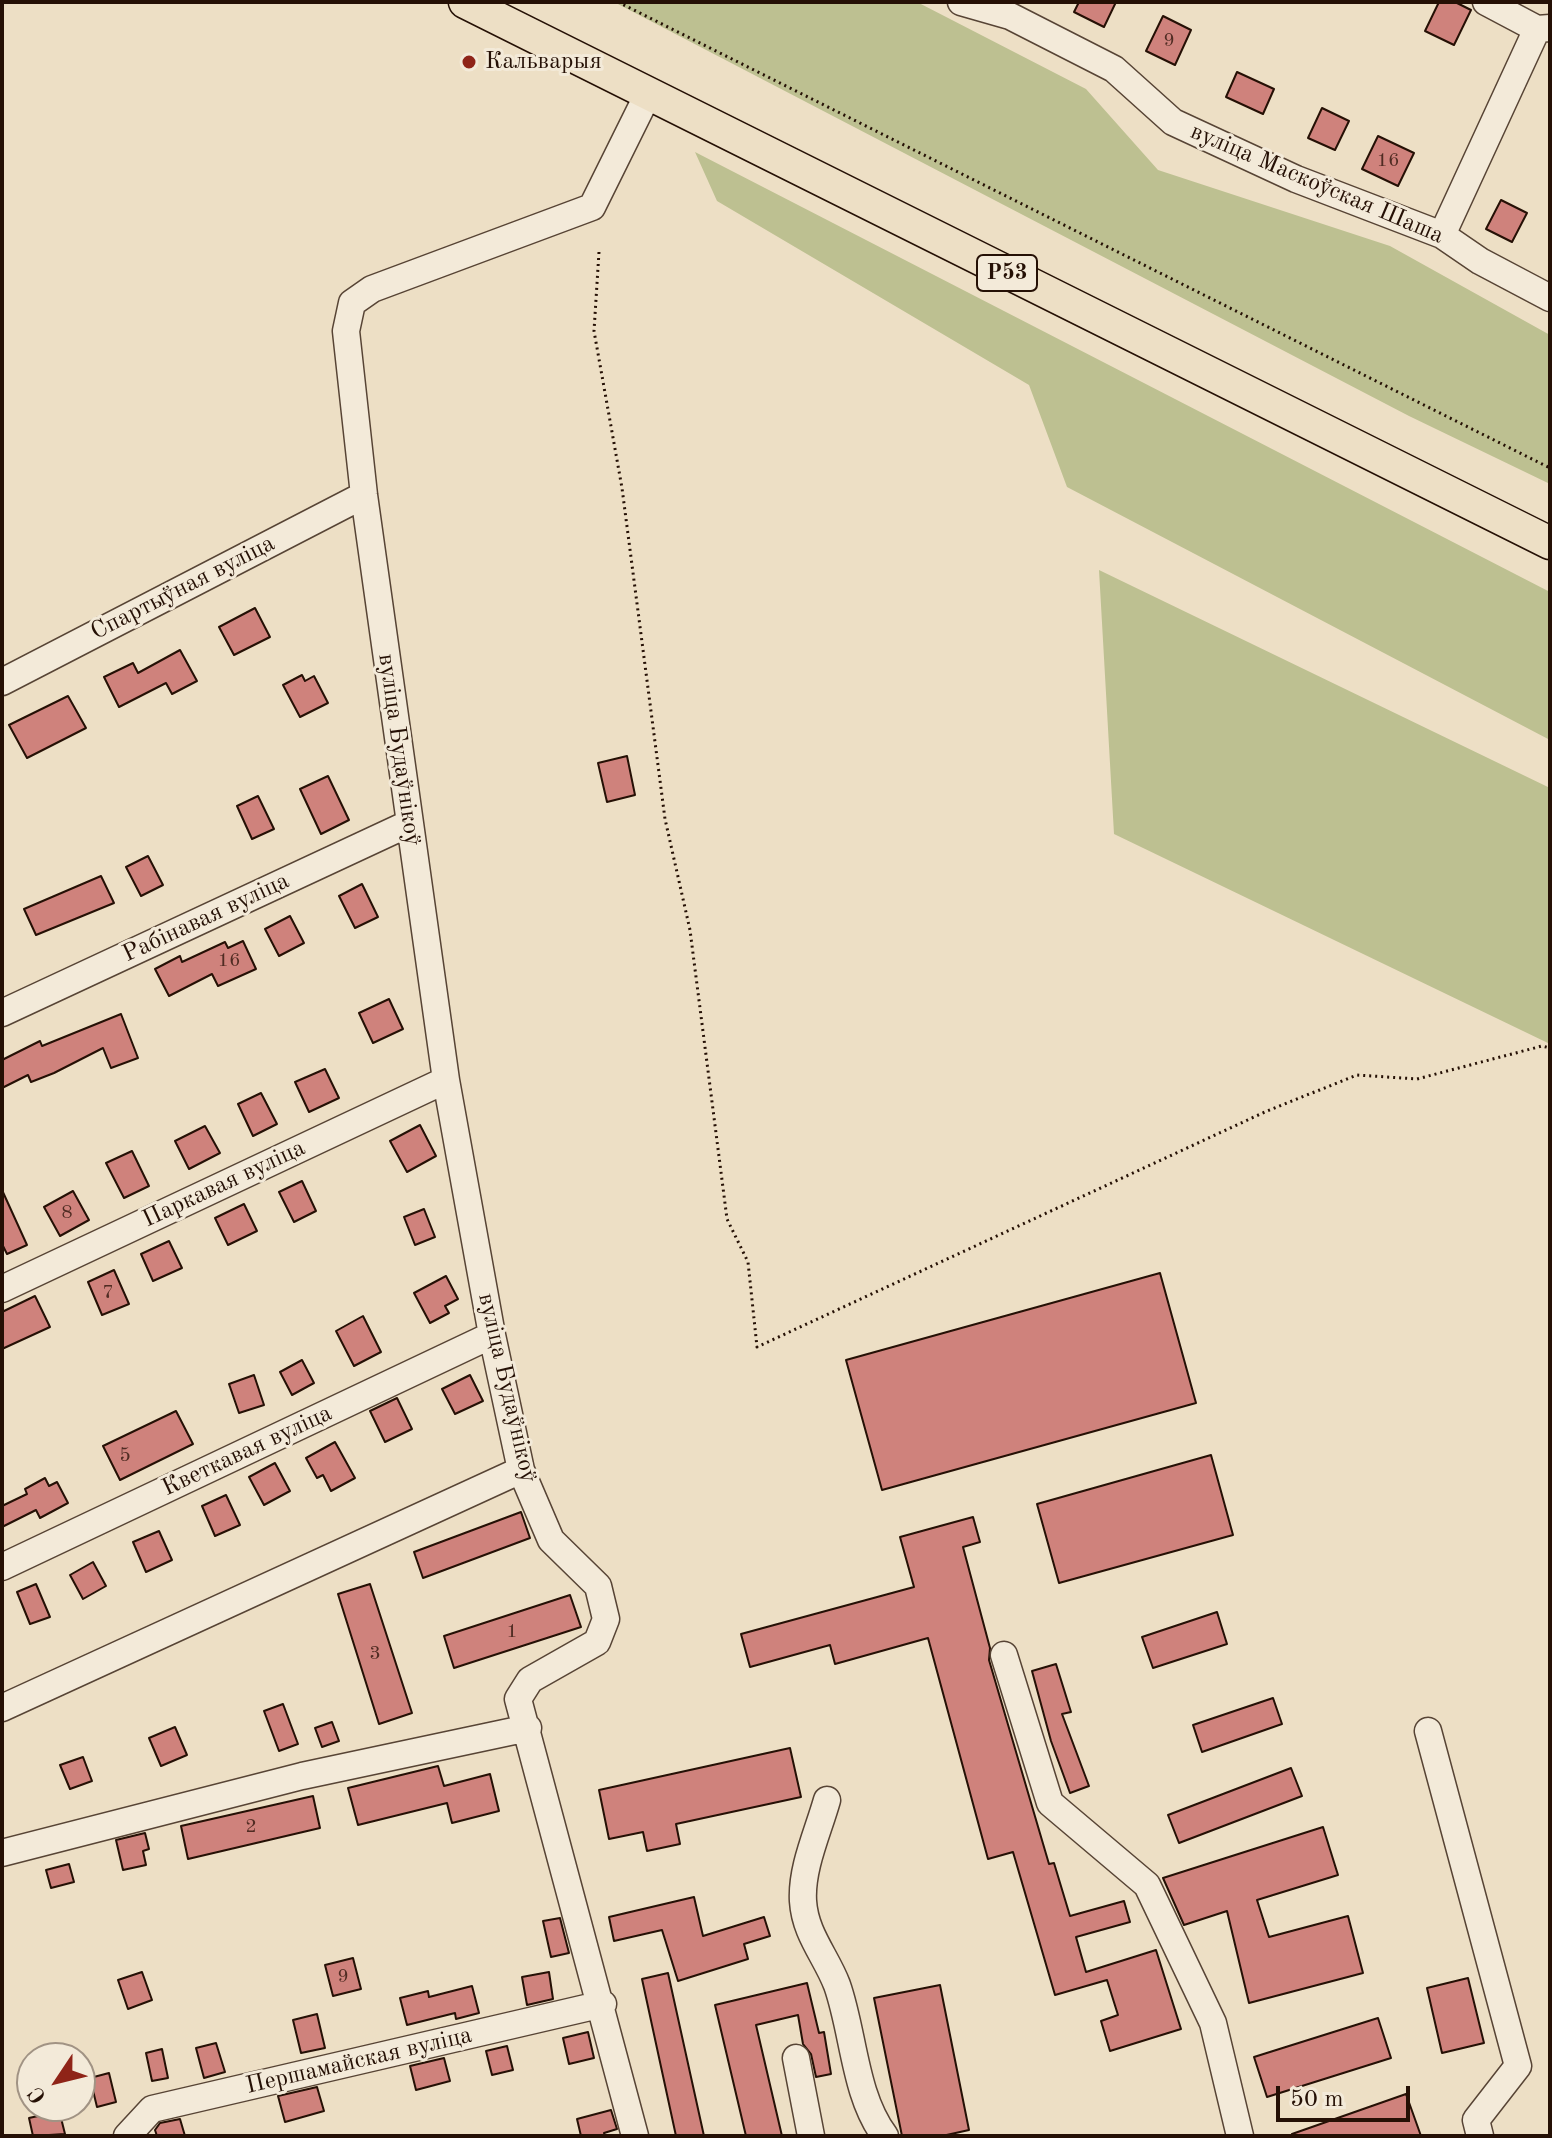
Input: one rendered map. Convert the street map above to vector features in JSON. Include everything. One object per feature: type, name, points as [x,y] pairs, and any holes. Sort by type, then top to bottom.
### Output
[{"type":"main road","name":"Р53","points":[[465,2],[1550,543]]},
{"type":"street","name":"вуліца Маскоўская Шаша","points":[[961,2],[1010,16],[1114,69],[1173,122],[1296,179],[1442,235],[1480,261],[1550,298]]},
{"type":"street","points":[[1442,235],[1544,29],[1486,2]]},
{"type":"street","name":"вуліца Будаўнікоў","points":[[528,1728],[518,1699],[530,1680],[597,1642],[606,1619],[598,1586],[551,1540],[521,1470],[492,1335],[446,1080],[364,495],[346,331],[352,303],[372,289],[592,207],[648,94]]},
{"type":"street","name":"Спартыўная вуліца","points":[[2,682],[364,495]]},
{"type":"street","name":"Рабінавая вуліца","points":[[2,1013],[410,823]]},
{"type":"street","name":"Паркавая вуліца","points":[[2,1289],[446,1080]]},
{"type":"street","name":"Кветкавая вуліца","points":[[2,1567],[492,1335]]},
{"type":"street","points":[[2,1708],[521,1470]]},
{"type":"street","points":[[1004,1655],[1050,1803],[1147,1885],[1213,2023],[1240,2136]]},
{"type":"street","points":[[2,1853],[302,1776],[528,1728],[603,2004],[635,2136]]},
{"type":"street","points":[[1428,1731],[1518,2066],[1476,2120],[1480,2136]]},
{"type":"street","points":[[827,1800],[805,1876],[806,1920],[817,1950],[836,1983],[866,2097],[885,2136]]},
{"type":"street","name":"Першамайская вуліца","points":[[129,2136],[152,2109],[603,2004]]},
{"type":"street","points":[[796,2058],[811,2136]]},
{"type":"path","points":[[618,2],[1550,468]]},
{"type":"path","points":[[599,252],[594,331],[622,488],[665,819],[690,930],[727,1219],[748,1262],[757,1347],[1267,1111],[1357,1075],[1417,1079],[1542,1046],[1550,1048]]},
{"type":"green space","points":[[614,2],[917,2],[1086,89],[1158,170],[1390,246],[1550,335],[1550,484],[1409,416]]},
{"type":"green space","points":[[695,152],[1550,592],[1550,740],[1067,487],[1029,385],[717,201]]},
{"type":"green space","points":[[1099,570],[1550,788],[1550,1044],[1114,834]]},
{"type":"building","points":[[1079,2],[1116,2],[1104,27],[1074,12]]},
{"type":"building","points":[[1439,2],[1455,2],[1471,10],[1454,45],[1425,31]]},
{"type":"building","points":[[1163,16],[1191,30],[1175,65],[1146,51]]},
{"type":"building","points":[[1237,72],[1274,89],[1263,114],[1226,97]]},
{"type":"building","points":[[1322,108],[1349,121],[1335,150],[1308,138]]},
{"type":"building","points":[[1378,136],[1414,153],[1398,186],[1362,169]]},
{"type":"building","points":[[1501,200],[1527,213],[1512,242],[1486,229]]},
{"type":"building","points":[[255,608],[270,637],[234,655],[219,627]]},
{"type":"building","points":[[180,650],[197,681],[172,694],[166,683],[119,707],[104,677],[133,663],[138,673]]},
{"type":"building","points":[[302,675],[305,681],[314,676],[328,703],[300,717],[283,685]]},
{"type":"building","points":[[68,696],[86,728],[27,758],[9,725]]},
{"type":"building","points":[[627,756],[635,795],[607,802],[598,763]]},
{"type":"building","points":[[328,776],[349,820],[321,834],[300,789]]},
{"type":"building","points":[[258,796],[274,829],[252,839],[237,806]]},
{"type":"building","points":[[148,856],[163,885],[141,896],[126,867]]},
{"type":"building","points":[[101,876],[114,903],[36,935],[24,909]]},
{"type":"building","points":[[362,884],[378,917],[355,928],[339,896]]},
{"type":"building","points":[[290,916],[304,943],[279,956],[265,929]]},
{"type":"building","points":[[243,941],[256,969],[218,986],[212,974],[169,996],[155,969],[180,956],[182,962],[225,942],[228,948]]},
{"type":"building","points":[[389,999],[403,1029],[373,1043],[359,1013]]},
{"type":"building","points":[[121,1014],[138,1058],[111,1068],[103,1048],[54,1073],[31,1082],[28,1075],[2,1088],[2,1060],[40,1041],[42,1046]]},
{"type":"building","points":[[325,1069],[339,1098],[309,1112],[295,1082]]},
{"type":"building","points":[[261,1093],[277,1124],[253,1136],[238,1104]]},
{"type":"building","points":[[420,1125],[436,1156],[407,1172],[390,1141]]},
{"type":"building","points":[[205,1126],[220,1153],[189,1169],[175,1141]]},
{"type":"building","points":[[132,1151],[149,1186],[124,1198],[106,1163]]},
{"type":"building","points":[[302,1181],[316,1211],[294,1222],[279,1192]]},
{"type":"building","points":[[2,1190],[27,1245],[7,1254],[2,1244]]},
{"type":"building","points":[[73,1191],[89,1220],[60,1236],[44,1207]]},
{"type":"building","points":[[244,1204],[257,1231],[228,1245],[215,1218]]},
{"type":"building","points":[[424,1209],[435,1237],[415,1245],[404,1217]]},
{"type":"building","points":[[169,1241],[182,1268],[153,1281],[141,1254]]},
{"type":"building","points":[[114,1270],[129,1304],[102,1315],[88,1282]]},
{"type":"building","points":[[1160,1273],[1196,1403],[882,1490],[846,1360]]},
{"type":"building","points":[[446,1276],[458,1299],[445,1306],[449,1313],[430,1323],[414,1293]]},
{"type":"building","points":[[35,1296],[50,1327],[2,1349],[2,1312]]},
{"type":"building","points":[[363,1316],[381,1352],[354,1366],[336,1331]]},
{"type":"building","points":[[302,1360],[314,1383],[292,1395],[280,1372]]},
{"type":"building","points":[[254,1375],[264,1405],[239,1413],[229,1384]]},
{"type":"building","points":[[470,1375],[483,1401],[455,1414],[442,1389]]},
{"type":"building","points":[[397,1398],[412,1429],[385,1442],[370,1411]]},
{"type":"building","points":[[176,1411],[193,1444],[120,1480],[103,1446]]},
{"type":"building","points":[[335,1442],[355,1478],[331,1491],[323,1475],[317,1478],[306,1458]]},
{"type":"building","points":[[1211,1455],[1233,1535],[1059,1583],[1037,1504]]},
{"type":"building","points":[[275,1463],[290,1491],[264,1505],[249,1477]]},
{"type":"building","points":[[45,1478],[49,1486],[57,1482],[68,1503],[40,1518],[36,1510],[2,1527],[2,1506],[27,1494],[25,1489]]},
{"type":"building","points":[[226,1495],[240,1525],[215,1536],[202,1506]]},
{"type":"building","points":[[521,1512],[530,1538],[423,1578],[414,1552]]},
{"type":"building","points":[[973,1517],[980,1542],[963,1547],[990,1648],[989,1660],[1049,1864],[1054,1863],[1070,1916],[1124,1901],[1130,1922],[1076,1937],[1086,1972],[1156,1950],[1181,2029],[1110,2051],[1101,2021],[1118,2015],[1107,1980],[1055,1995],[1013,1852],[988,1859],[928,1638],[835,1664],[830,1645],[750,1667],[741,1634],[914,1587],[900,1537]]},
{"type":"building","points":[[159,1531],[172,1560],[146,1572],[133,1542]]},
{"type":"building","points":[[93,1562],[106,1586],[83,1599],[70,1575]]},
{"type":"building","points":[[36,1584],[50,1617],[30,1624],[17,1592]]},
{"type":"building","points":[[370,1584],[412,1713],[379,1724],[338,1594]]},
{"type":"building","points":[[570,1595],[581,1627],[454,1668],[444,1636]]},
{"type":"building","points":[[1217,1612],[1227,1644],[1153,1668],[1142,1637]]},
{"type":"building","points":[[1056,1664],[1071,1712],[1062,1714],[1089,1786],[1070,1793],[1051,1741],[1032,1671]]},
{"type":"building","points":[[1273,1698],[1282,1724],[1202,1752],[1193,1725]]},
{"type":"building","points":[[283,1704],[298,1744],[279,1751],[264,1711]]},
{"type":"building","points":[[332,1722],[339,1741],[322,1747],[315,1728]]},
{"type":"building","points":[[175,1727],[187,1755],[161,1766],[149,1738]]},
{"type":"building","points":[[790,1748],[801,1797],[676,1824],[680,1844],[647,1851],[643,1832],[609,1839],[599,1790]]},
{"type":"building","points":[[83,1757],[92,1781],[70,1789],[60,1765]]},
{"type":"building","points":[[438,1766],[444,1786],[490,1774],[499,1811],[452,1823],[447,1803],[358,1825],[348,1788]]},
{"type":"building","points":[[1291,1768],[1302,1796],[1179,1843],[1168,1815]]},
{"type":"building","points":[[313,1796],[320,1828],[188,1859],[181,1826]]},
{"type":"building","points":[[1323,1827],[1338,1875],[1257,1900],[1269,1937],[1348,1916],[1363,1973],[1249,2003],[1227,1911],[1184,1925],[1163,1878]]},
{"type":"building","points":[[145,1833],[149,1849],[143,1851],[146,1865],[123,1870],[116,1840]]},
{"type":"building","points":[[69,1864],[74,1882],[51,1888],[46,1870]]},
{"type":"building","points":[[694,1897],[703,1936],[764,1917],[770,1936],[744,1944],[748,1959],[678,1981],[662,1930],[614,1941],[609,1917]]},
{"type":"building","points":[[560,1918],[569,1953],[551,1957],[543,1921]]},
{"type":"building","points":[[353,1958],[361,1989],[333,1996],[325,1965]]},
{"type":"building","points":[[142,1972],[152,2000],[128,2009],[118,1980]]},
{"type":"building","points":[[549,1972],[553,1999],[527,2005],[522,1977]]},
{"type":"building","points":[[668,1973],[704,2136],[676,2136],[642,1979]]},
{"type":"building","points":[[1468,1978],[1484,2043],[1442,2053],[1427,1988]]},
{"type":"building","points":[[807,1983],[819,2033],[824,2032],[831,2074],[816,2077],[811,2054],[803,2044],[798,2015],[756,2025],[782,2136],[746,2136],[715,2005]]},
{"type":"building","points":[[940,1985],[969,2130],[942,2136],[902,2136],[874,1998]]},
{"type":"building","points":[[472,1986],[479,2013],[456,2019],[455,2013],[407,2025],[400,1998],[428,1991],[429,1997]]},
{"type":"building","points":[[317,2014],[325,2048],[301,2053],[293,2020]]},
{"type":"building","points":[[1378,2018],[1391,2058],[1267,2097],[1254,2057]]},
{"type":"building","points":[[588,2032],[594,2058],[569,2064],[563,2038]]},
{"type":"building","points":[[216,2043],[225,2072],[204,2078],[196,2048]]},
{"type":"building","points":[[507,2046],[513,2070],[492,2075],[486,2051]]},
{"type":"building","points":[[162,2049],[168,2078],[152,2081],[146,2053]]},
{"type":"building","points":[[444,2058],[450,2081],[416,2090],[410,2066]]},
{"type":"building","points":[[109,2073],[116,2102],[97,2107],[96,2076]]},
{"type":"building","points":[[317,2087],[324,2111],[285,2122],[278,2096]]},
{"type":"building","points":[[1406,2094],[1421,2136],[1292,2134]]},
{"type":"building","points":[[611,2110],[617,2129],[604,2133],[605,2136],[581,2136],[577,2119]]},
{"type":"building","points":[[180,2119],[185,2136],[157,2136],[155,2130],[160,2123]]},
{"type":"building","points":[[30,2122],[62,2122],[65,2134],[33,2136]]},
{"type":"place","name":"Кальварыя","points":[[469,62]]}]
